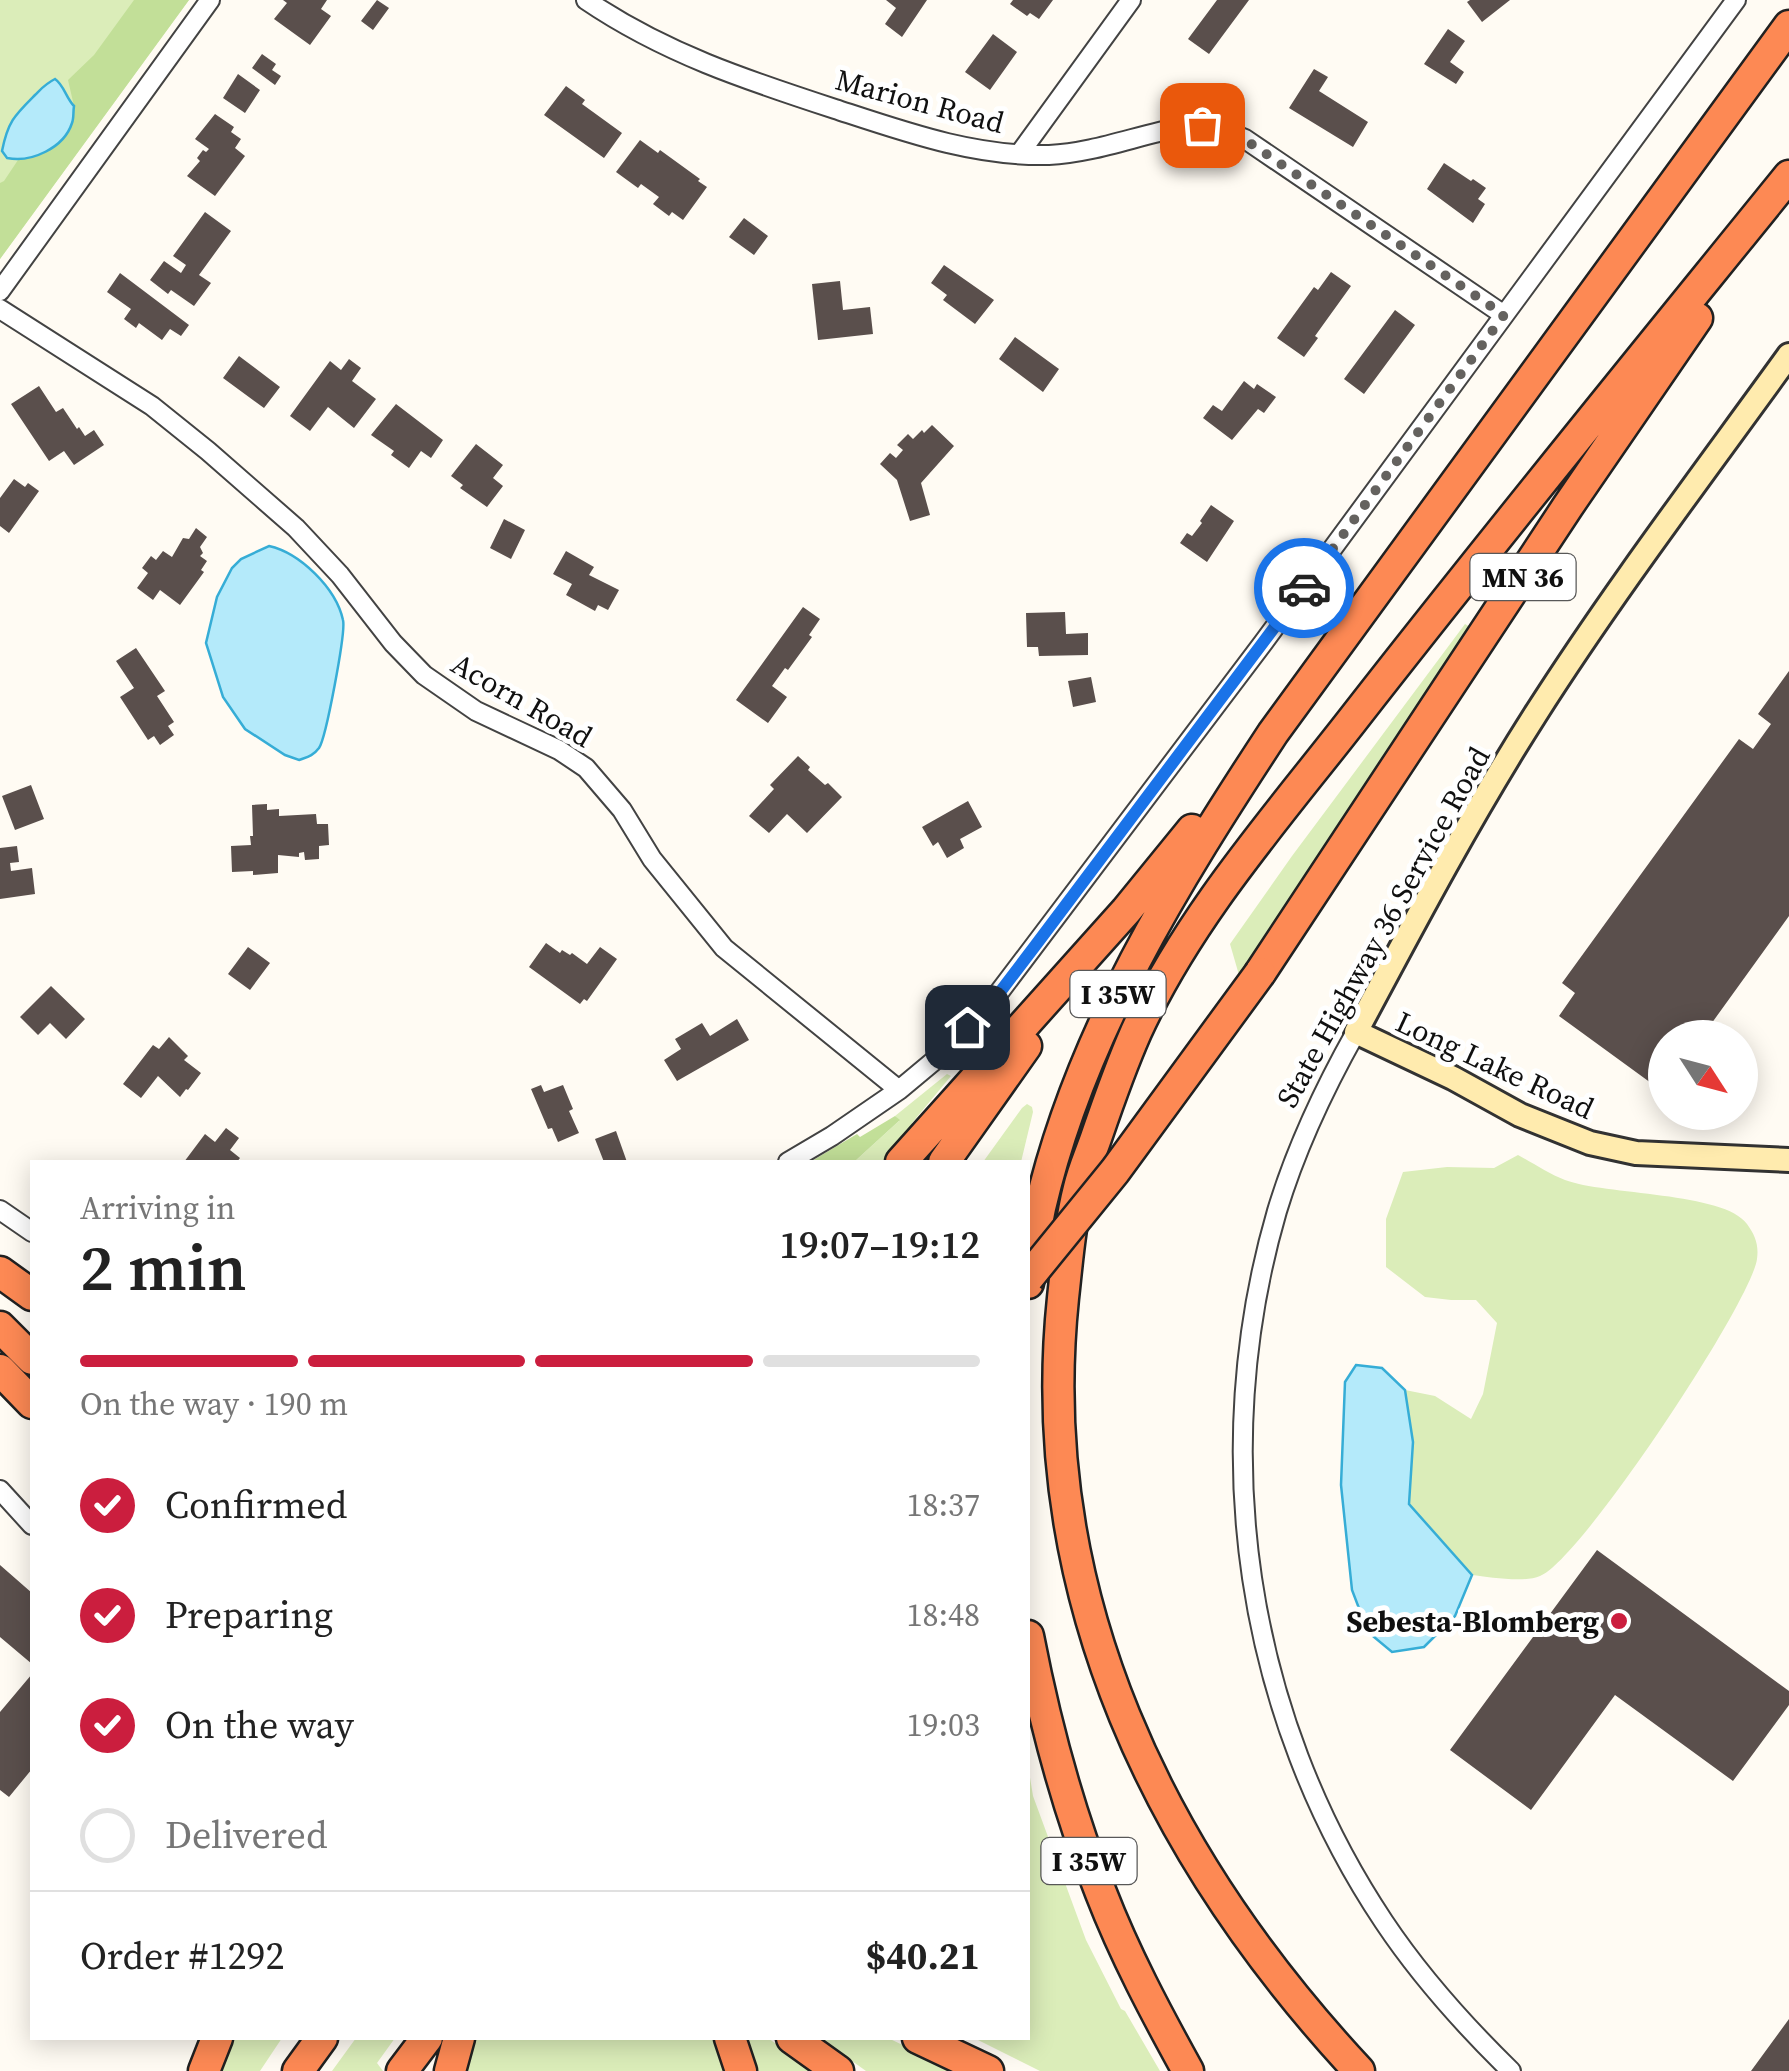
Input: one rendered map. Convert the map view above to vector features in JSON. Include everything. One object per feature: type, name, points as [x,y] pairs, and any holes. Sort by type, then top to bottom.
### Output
[{"type":"highway","name":"I 35W","points":[[1030,1268],[1040,1209],[1084,1070],[1113,1003],[1184,874],[1273,733],[1789,26]]},
{"type":"highway","name":"I 35W","points":[[1359,2071],[1281,1981],[1209,1878],[1148,1769],[1097,1645],[1070,1530],[1058,1398],[1060,1321],[1079,1188],[1115,1081],[1138,1028],[1196,925],[1472,566],[1789,179]]},
{"type":"highway","name":"MN 36","points":[[1030,1277],[1126,1156],[1260,973],[1789,179]]},
{"type":"highway","points":[[903,1160],[1126,910],[1273,733]]},
{"type":"highway","points":[[945,1160],[1126,910]]},
{"type":"highway","points":[[0,1272],[30,1294]]},
{"type":"highway","points":[[0,1327],[30,1357]]},
{"type":"highway","points":[[0,1370],[30,1401]]},
{"type":"highway","name":"I 35W","points":[[1030,1647],[1058,1766],[1096,1879],[1128,1958],[1188,2071]]},
{"type":"highway","points":[[204,2071],[216,2040]]},
{"type":"highway","points":[[298,2071],[321,2040]]},
{"type":"highway","points":[[402,2071],[425,2040]]},
{"type":"highway","points":[[450,2071],[458,2040]]},
{"type":"highway","points":[[731,2040],[742,2071]]},
{"type":"highway","points":[[795,2040],[838,2071]]},
{"type":"highway","points":[[922,2040],[988,2071]]},
{"type":"street","points":[[0,290],[210,0]]},
{"type":"street","name":"Marion Road","points":[[586,0],[693,60],[906,132],[984,152],[1067,154],[1182,127],[1220,128],[1244,139],[1504,315]]},
{"type":"street","points":[[1020,153],[1131,0]]},
{"type":"street","points":[[791,1160],[899,1090],[941,1055],[994,1000],[1263,643],[1736,0]]},
{"type":"street","name":"Acorn Road","points":[[0,308],[152,406],[208,450],[296,528],[424,675],[476,710],[560,750],[586,768],[622,810],[652,859],[724,948],[899,1090]]},
{"type":"street","name":"State Highway 36 Service Road","points":[[1511,2071],[1427,1981],[1384,1923],[1354,1874],[1300,1763],[1264,1646],[1244,1525],[1243,1402],[1250,1337],[1278,1210],[1301,1142],[1328,1082],[1443,872],[1534,716],[1640,556],[1789,355]]},
{"type":"street","name":"Long Lake Road","points":[[1356,1032],[1453,1078],[1520,1116],[1590,1143],[1636,1153],[1789,1160]]},
{"type":"street","points":[[0,1210],[30,1231]]},
{"type":"street","points":[[0,1490],[30,1523]]},
{"type":"green space","points":[[0,0],[189,0],[0,259]]},
{"type":"green space","points":[[134,0],[189,0],[0,259],[0,183],[18,160],[39,155],[74,106],[68,80],[94,55]]},
{"type":"green space","points":[[1465,624],[1472,628],[1239,975],[1230,944]]},
{"type":"green space","points":[[947,1074],[951,1076],[912,1123],[916,1127],[887,1160],[856,1160],[899,1121],[895,1116]]},
{"type":"green space","points":[[1027,1104],[1033,1112],[1021,1160],[984,1160]]},
{"type":"green space","points":[[895,1116],[900,1120],[856,1160],[813,1160],[857,1134],[860,1137]]},
{"type":"green space","points":[[1518,1155],[1547,1172],[1583,1185],[1690,1200],[1734,1214],[1752,1232],[1757,1259],[1726,1325],[1625,1481],[1561,1560],[1540,1576],[1516,1579],[1472,1575],[1409,1504],[1413,1442],[1405,1390],[1435,1396],[1471,1419],[1483,1394],[1497,1323],[1476,1300],[1425,1297],[1386,1267],[1386,1219],[1403,1172],[1447,1167],[1494,1168]]},
{"type":"green space","points":[[1030,1777],[1033,1796],[1086,1940],[1121,2009],[1160,2071],[1040,2071],[978,2040],[1030,2040]]},
{"type":"green space","points":[[232,2040],[281,2040],[260,2071],[220,2071]]},
{"type":"green space","points":[[355,2040],[394,2040],[377,2063],[383,2071],[332,2071]]},
{"type":"green space","points":[[470,2040],[721,2040],[732,2071],[462,2071]]},
{"type":"green space","points":[[743,2040],[771,2040],[813,2071],[752,2071]]},
{"type":"green space","points":[[823,2040],[892,2040],[957,2071],[866,2071]]},
{"type":"water","points":[[55,79],[74,106],[68,132],[46,152],[7,158],[2,151],[13,119]]},
{"type":"water","points":[[269,546],[293,556],[325,584],[343,620],[339,663],[322,740],[314,753],[299,760],[245,729],[223,697],[206,643],[217,597],[232,568],[241,559]]},
{"type":"water","points":[[1356,1365],[1382,1368],[1405,1390],[1413,1442],[1409,1504],[1472,1575],[1455,1616],[1424,1647],[1392,1652],[1368,1632],[1352,1590],[1341,1485],[1345,1382]]},
{"type":"building","points":[[283,0],[327,0],[321,9],[331,16],[310,45],[274,19],[287,3]]},
{"type":"building","points":[[377,0],[389,8],[373,30],[361,21]]},
{"type":"building","points":[[886,0],[927,0],[902,37],[885,24],[896,8]]},
{"type":"building","points":[[1013,0],[1053,0],[1039,19],[1010,4]]},
{"type":"building","points":[[1217,0],[1249,0],[1209,54],[1188,39]]},
{"type":"building","points":[[1510,0],[1482,22],[1467,2]]},
{"type":"building","points":[[1448,29],[1465,41],[1450,62],[1464,72],[1456,84],[1424,64]]},
{"type":"building","points":[[993,34],[1017,52],[990,90],[965,72]]},
{"type":"building","points":[[262,54],[276,64],[272,70],[281,76],[275,85],[252,68]]},
{"type":"building","points":[[1314,69],[1328,77],[1319,91],[1368,122],[1353,147],[1289,108]]},
{"type":"building","points":[[238,74],[260,90],[245,113],[223,98]]},
{"type":"building","points":[[566,86],[585,100],[582,104],[622,133],[604,158],[544,115]]},
{"type":"building","points":[[215,114],[234,127],[231,132],[241,139],[235,148],[245,156],[215,196],[187,176],[200,161],[197,158],[203,150],[209,149],[195,139]]},
{"type":"building","points":[[640,140],[658,153],[660,150],[707,187],[683,220],[672,212],[669,216],[653,204],[659,197],[616,172]]},
{"type":"building","points":[[1444,163],[1486,188],[1478,199],[1485,204],[1473,223],[1427,189]]},
{"type":"building","points":[[205,212],[231,231],[199,275],[211,283],[194,306],[150,280],[164,261],[181,273],[186,265],[173,256]]},
{"type":"building","points":[[744,218],[768,236],[754,255],[729,237]]},
{"type":"building","points":[[944,265],[994,300],[975,324],[943,300],[947,295],[931,283]]},
{"type":"building","points":[[1331,272],[1351,286],[1304,357],[1277,338],[1314,287],[1318,290]]},
{"type":"building","points":[[120,273],[189,325],[181,336],[170,329],[162,340],[139,323],[136,328],[124,319],[131,309],[107,292]]},
{"type":"building","points":[[840,281],[843,310],[870,307],[873,334],[818,340],[812,284]]},
{"type":"building","points":[[1395,310],[1415,325],[1364,394],[1344,379]]},
{"type":"building","points":[[1015,337],[1059,369],[1043,392],[999,359]]},
{"type":"building","points":[[239,356],[280,387],[264,408],[223,378]]},
{"type":"building","points":[[349,359],[361,368],[352,381],[376,399],[354,428],[328,407],[310,431],[290,416],[330,361],[341,370]]},
{"type":"building","points":[[1244,381],[1254,389],[1257,384],[1276,397],[1264,413],[1258,409],[1232,440],[1203,418],[1213,405],[1222,411]]},
{"type":"building","points":[[39,386],[56,412],[63,408],[77,429],[85,436],[94,430],[104,445],[74,465],[64,451],[49,461],[11,404]]},
{"type":"building","points":[[396,404],[443,440],[431,458],[421,451],[409,468],[391,455],[394,451],[371,435]]},
{"type":"building","points":[[932,425],[954,446],[921,483],[930,515],[910,521],[897,480],[880,464],[890,453],[896,458],[903,450],[897,445],[908,434],[913,439]]},
{"type":"building","points":[[476,444],[503,465],[493,478],[503,486],[487,507],[460,488],[463,485],[451,476]]},
{"type":"building","points":[[14,479],[39,491],[9,533],[0,526],[0,498]]},
{"type":"building","points":[[1211,505],[1234,521],[1207,562],[1180,543],[1187,533],[1192,536]]},
{"type":"building","points":[[504,519],[525,530],[511,559],[490,548]]},
{"type":"building","points":[[196,528],[207,537],[200,547],[200,556],[207,561],[201,570],[204,572],[180,605],[160,590],[153,600],[137,588],[148,573],[142,568],[151,556],[156,560],[163,551],[172,557],[183,538],[189,539]]},
{"type":"building","points":[[566,551],[594,567],[589,575],[619,590],[608,610],[598,605],[595,611],[566,595],[572,584],[553,574]]},
{"type":"building","points":[[803,607],[820,619],[809,635],[812,637],[772,686],[787,697],[768,723],[736,700]]},
{"type":"building","points":[[1065,612],[1066,634],[1088,633],[1088,655],[1039,656],[1038,647],[1027,647],[1026,613]]},
{"type":"building","points":[[136,648],[165,691],[157,696],[174,722],[168,726],[174,735],[160,745],[154,736],[148,740],[120,697],[134,688],[116,661]]},
{"type":"building","points":[[1789,671],[1789,916],[1714,1020],[1648,1020],[1648,1081],[1559,1016],[1575,993],[1562,983],[1739,739],[1753,749],[1771,724],[1758,714]]},
{"type":"building","points":[[1091,677],[1096,702],[1073,707],[1068,681]]},
{"type":"building","points":[[798,756],[810,767],[808,770],[842,797],[807,833],[787,814],[769,833],[749,816],[774,789],[770,785]]},
{"type":"building","points":[[31,785],[44,819],[15,830],[2,796]]},
{"type":"building","points":[[968,801],[982,827],[960,839],[964,848],[947,858],[938,842],[933,846],[922,827]]},
{"type":"building","points":[[267,804],[267,810],[279,809],[279,816],[316,814],[317,824],[328,824],[329,845],[319,846],[319,859],[305,860],[304,852],[299,857],[278,855],[278,873],[232,872],[231,846],[251,845],[252,805]]},
{"type":"building","points":[[17,846],[19,862],[10,863],[11,871],[32,868],[35,894],[0,899],[0,848]]},
{"type":"building","points":[[546,943],[587,964],[600,947],[617,959],[587,1001],[584,999],[580,1004],[529,967]]},
{"type":"building","points":[[248,947],[270,963],[250,990],[228,974]]},
{"type":"building","points":[[51,986],[85,1019],[66,1039],[50,1023],[38,1035],[20,1017]]},
{"type":"building","points":[[737,1019],[749,1040],[677,1081],[664,1060],[681,1049],[675,1039],[702,1023],[710,1036]]},
{"type":"building","points":[[169,1037],[188,1056],[184,1060],[201,1073],[180,1097],[158,1076],[141,1098],[123,1084],[153,1045],[159,1049]]},
{"type":"building","points":[[541,1085],[544,1092],[563,1085],[579,1133],[558,1142],[552,1128],[548,1129],[531,1089]]},
{"type":"building","points":[[226,1128],[239,1138],[230,1150],[240,1158],[186,1160],[205,1134],[215,1142]]},
{"type":"building","points":[[616,1131],[626,1160],[603,1160],[595,1139]]},
{"type":"building","name":"Sebesta-Blomberg","points":[[1597,1550],[1789,1691],[1789,1705],[1733,1781],[1615,1695],[1531,1810],[1450,1750]]},
{"type":"building","points":[[0,1565],[30,1591],[30,1662],[0,1637]]},
{"type":"building","points":[[30,1676],[30,1771],[9,1797],[0,1790],[0,1712]]},
{"type":"building","points":[[1789,2019],[1789,2071],[1751,2071]]},
{"type":"way so far","points":[[1202,125],[1244,139],[1504,315],[1304,588]]},
{"type":"place","name":"Sebesta-Blomberg","points":[[1619,1621]]},
{"type":"route","points":[[967,1027],[994,1000],[1304,588]]}]
